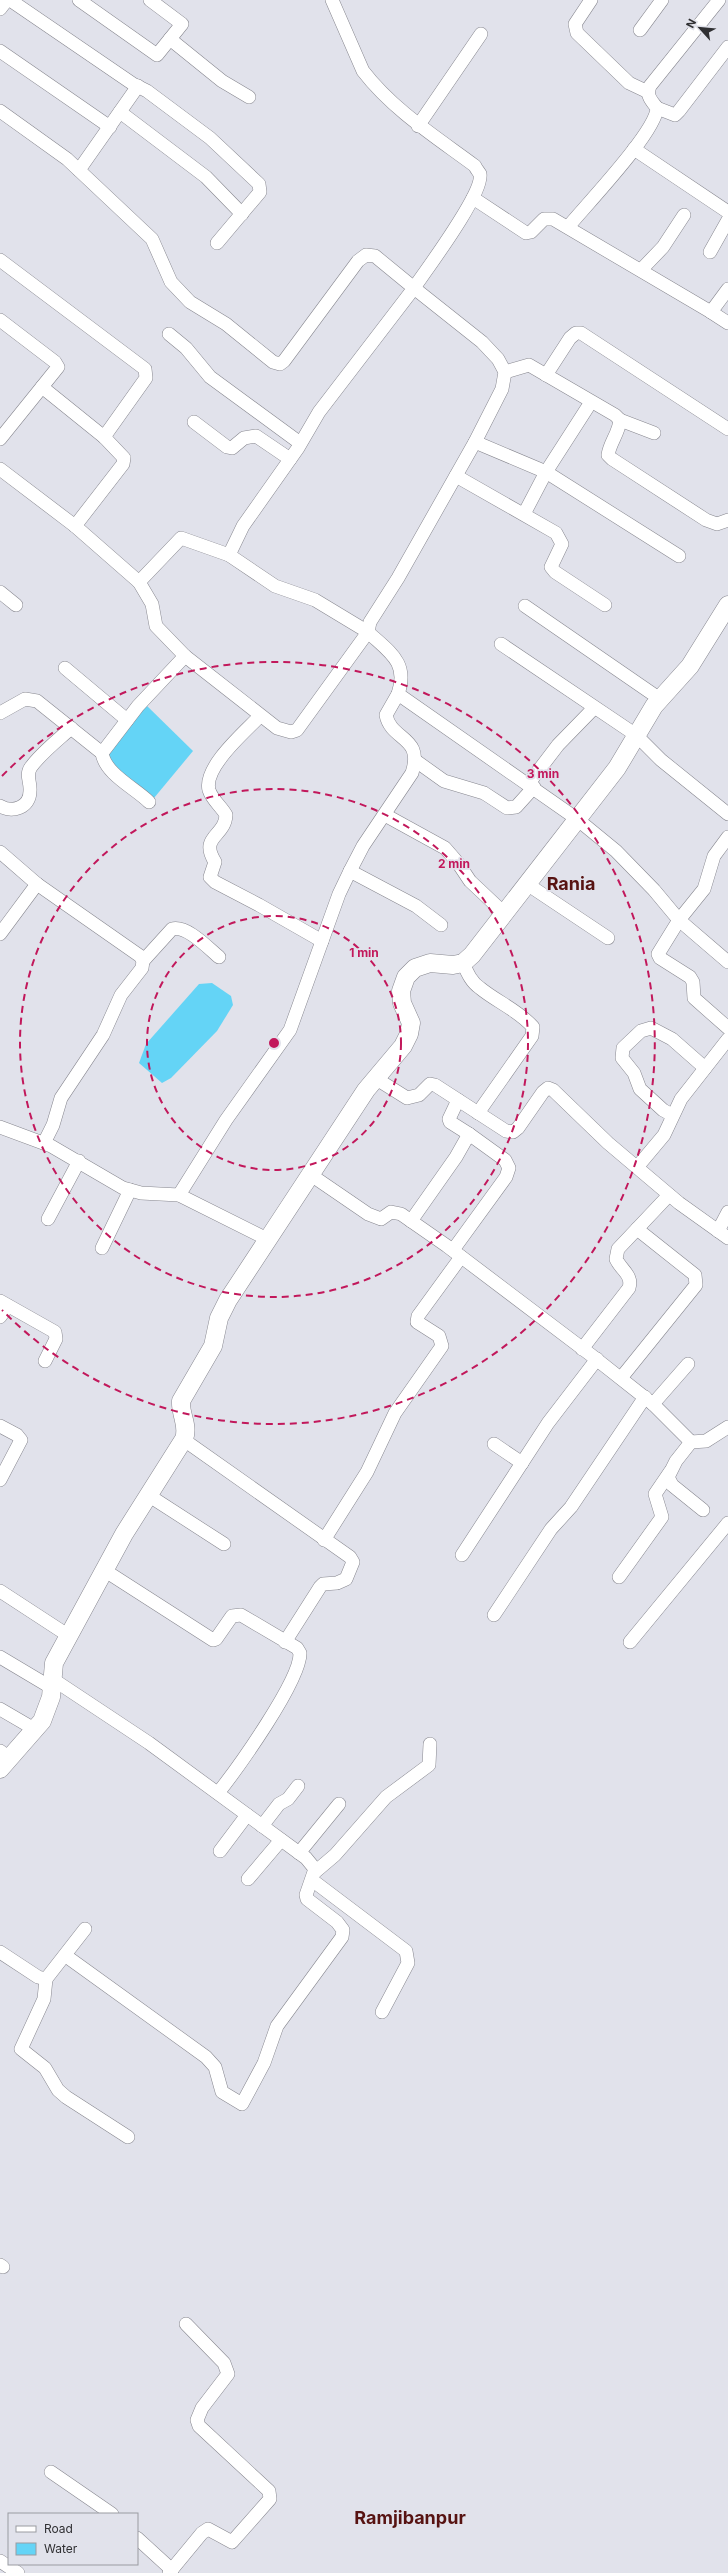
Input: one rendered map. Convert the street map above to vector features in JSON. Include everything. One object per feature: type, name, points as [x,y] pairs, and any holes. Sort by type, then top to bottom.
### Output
[{"type":"street","points":[[0,9],[6,0]]},
{"type":"street","points":[[10,0],[138,86],[210,138],[259,184],[260,192],[217,243]]},
{"type":"street","points":[[79,0],[157,55],[182,24],[150,0]]},
{"type":"street","points":[[229,556],[243,526],[300,443],[329,397],[414,288],[473,198],[480,174],[475,166],[418,126],[363,71],[332,0]]},
{"type":"street","points":[[590,0],[575,24],[577,33],[629,83],[648,92],[657,108],[670,114],[675,115],[679,111],[728,46]]},
{"type":"street","points":[[640,30],[662,0]]},
{"type":"street","points":[[648,92],[656,78],[719,0]]},
{"type":"street","points":[[418,126],[481,34]]},
{"type":"street","points":[[170,39],[222,81],[249,97]]},
{"type":"street","points":[[0,51],[110,128]]},
{"type":"street","points":[[79,170],[110,128],[138,86]]},
{"type":"street","points":[[568,228],[634,149],[653,122],[657,108]]},
{"type":"street","points":[[0,111],[79,170],[152,239],[170,282],[179,292],[274,362],[280,364],[284,361],[358,260],[366,254],[375,256],[482,342],[498,358],[505,372],[502,389],[476,442],[437,506],[398,578],[370,622],[368,632],[296,730],[286,732],[260,716],[185,656],[156,626],[152,604],[139,582],[75,526],[0,468]]},
{"type":"street","points":[[120,112],[206,177],[242,214]]},
{"type":"street","points":[[634,149],[728,212]]},
{"type":"street","points":[[473,198],[526,233],[531,232],[544,219],[549,218],[641,270],[728,323]]},
{"type":"street","points":[[641,270],[663,247],[684,215]]},
{"type":"street","points":[[710,252],[728,220]]},
{"type":"street","points":[[0,260],[145,369],[146,378],[104,437]]},
{"type":"street","points":[[712,312],[728,289]]},
{"type":"street","points":[[0,320],[57,364],[56,371],[1,436]]},
{"type":"street","points":[[546,375],[570,338],[576,333],[581,333],[728,429]]},
{"type":"street","points":[[169,334],[186,348],[210,377],[300,443]]},
{"type":"street","points":[[505,372],[529,365],[620,420],[654,433]]},
{"type":"street","points":[[42,387],[104,437],[122,454],[123,464],[75,526]]},
{"type":"street","points":[[524,514],[546,472],[591,402]]},
{"type":"street","points":[[620,420],[620,427],[609,448],[608,455],[612,459],[706,520],[717,524],[728,520]]},
{"type":"street","points":[[194,422],[227,447],[232,448],[244,438],[256,436],[290,458]]},
{"type":"street","points":[[476,442],[546,472],[679,556]]},
{"type":"street","points":[[456,476],[556,533],[561,538],[562,544],[551,567],[555,572],[605,605]]},
{"type":"street","points":[[139,582],[181,538],[229,556],[275,586],[315,600],[368,632],[395,658],[402,670],[403,680],[398,694],[387,710],[387,720],[413,748],[416,760],[412,773],[363,846],[350,871],[322,942],[296,1018],[290,1030],[226,1120],[180,1195]]},
{"type":"street","points":[[0,592],[16,605]]},
{"type":"street","points":[[3,1759],[36,1730],[45,1715],[54,1663],[104,1570],[148,1495],[184,1440],[187,1431],[181,1410],[184,1394],[213,1346],[219,1318],[259,1235],[315,1169],[375,1078],[403,1046],[409,1034],[411,1023],[402,1003],[401,991],[406,977],[415,968],[430,963],[452,966],[462,962],[472,955],[617,768],[631,732],[653,694],[690,666],[728,605]]},
{"type":"street","points":[[525,606],[653,694]]},
{"type":"street","points":[[502,644],[631,732],[661,760],[728,814]]},
{"type":"street","points":[[102,753],[127,720],[185,656]]},
{"type":"street","points":[[65,668],[127,720]]},
{"type":"street","points":[[398,694],[531,785],[577,819],[626,861],[679,920],[728,962]]},
{"type":"street","points":[[0,712],[25,699],[32,699],[52,711],[102,753],[104,761],[113,772],[149,802]]},
{"type":"street","points":[[416,760],[444,781],[484,793],[507,808],[516,807],[558,745],[594,708]]},
{"type":"street","points":[[260,716],[218,761],[211,778],[209,791],[226,815],[209,846],[210,854],[215,862],[210,877],[215,882],[260,905],[322,942]]},
{"type":"street","points":[[0,806],[12,811],[18,810],[31,791],[28,776],[32,766],[71,728]]},
{"type":"street","points":[[385,815],[445,848],[453,856],[470,881],[504,913]]},
{"type":"street","points":[[728,837],[723,854],[710,865],[708,881],[704,889],[679,920],[658,954],[660,958],[690,977],[693,982],[694,998],[728,1028]]},
{"type":"street","points":[[0,852],[37,884],[140,956],[143,961]]},
{"type":"street","points":[[350,871],[416,906],[441,925]]},
{"type":"street","points":[[0,934],[37,884]]},
{"type":"street","points":[[527,884],[608,938]]},
{"type":"street","points":[[48,1135],[61,1098],[102,1035],[121,995],[142,968],[143,961],[172,929],[176,928],[187,933],[219,956]]},
{"type":"street","points":[[462,962],[472,981],[479,988],[526,1019],[533,1027],[532,1036],[478,1113]]},
{"type":"street","points":[[672,1115],[663,1110],[640,1089],[634,1073],[622,1058],[623,1048],[641,1031],[651,1028],[672,1039],[705,1068]]},
{"type":"street","points":[[638,1166],[664,1135],[672,1115],[681,1099],[728,1039]]},
{"type":"street","points":[[375,1078],[407,1098],[419,1095],[430,1084],[506,1131],[513,1132],[518,1128],[543,1092],[548,1088],[553,1090],[608,1143],[638,1166],[669,1195],[723,1234],[728,1212]]},
{"type":"street","points":[[324,1540],[367,1472],[395,1413],[442,1346],[439,1336],[418,1322],[418,1316],[506,1177],[508,1168],[505,1160],[450,1122],[449,1119],[458,1100]]},
{"type":"street","points":[[0,1127],[48,1135],[79,1161],[106,1180],[130,1190],[180,1195],[259,1235]]},
{"type":"street","points":[[413,1218],[456,1156],[468,1134]]},
{"type":"street","points":[[48,1219],[79,1161]]},
{"type":"street","points":[[315,1169],[376,1219],[395,1212],[413,1218],[457,1253],[585,1345],[597,1359],[649,1400],[691,1442],[706,1441],[728,1427]]},
{"type":"street","points":[[102,1248],[130,1190]]},
{"type":"street","points":[[585,1345],[630,1288],[631,1281],[619,1265],[616,1254],[618,1249],[669,1195]]},
{"type":"street","points":[[621,1378],[696,1285],[697,1279],[695,1275],[637,1229]]},
{"type":"street","points":[[0,1317],[4,1303],[55,1332],[56,1339],[44,1361]]},
{"type":"street","points":[[462,1555],[562,1402],[597,1359]]},
{"type":"street","points":[[494,1615],[551,1529],[571,1507],[649,1400],[688,1364]]},
{"type":"street","points":[[0,1426],[17,1435],[21,1440],[0,1480]]},
{"type":"street","points":[[184,1440],[350,1557],[353,1562],[346,1579],[337,1583],[322,1584],[285,1642]]},
{"type":"street","points":[[619,1577],[659,1523],[661,1511],[655,1494],[691,1442]]},
{"type":"street","points":[[494,1444],[522,1463]]},
{"type":"street","points":[[670,1472],[668,1477],[672,1485],[703,1510]]},
{"type":"street","points":[[148,1495],[224,1544]]},
{"type":"street","points":[[630,1642],[728,1524]]},
{"type":"street","points":[[104,1570],[213,1640],[216,1639],[229,1619],[235,1615],[240,1615],[297,1648],[300,1653],[297,1672],[252,1745],[218,1793]]},
{"type":"street","points":[[0,1591],[69,1636]]},
{"type":"street","points":[[0,1657],[107,1714],[218,1793],[299,1853],[312,1864],[314,1876],[406,1951],[408,1963],[382,2012]]},
{"type":"street","points":[[0,1708],[36,1730]]},
{"type":"street","points":[[66,1956],[206,2057],[215,2068],[222,2092],[242,2104],[249,2095],[264,2063],[277,2026],[342,1937],[340,1926],[307,1899],[306,1895],[314,1876],[335,1855],[386,1797],[429,1765],[430,1744]]},
{"type":"street","points":[[262,1826],[279,1804],[288,1799],[298,1786]]},
{"type":"street","points":[[299,1853],[339,1804]]},
{"type":"street","points":[[220,1851],[247,1814]]},
{"type":"street","points":[[248,1879],[281,1840]]},
{"type":"street","points":[[85,1929],[66,1956],[46,1980],[44,1999],[21,2049],[45,2068],[58,2090],[66,2097],[128,2137]]},
{"type":"street","points":[[0,1952],[38,1977],[46,1980]]},
{"type":"street","points":[[138,2539],[171,2571],[202,2533],[208,2530],[232,2542],[270,2499],[269,2492],[199,2426],[196,2420],[202,2408],[228,2374],[224,2363],[186,2324]]},
{"type":"street","points":[[51,2472],[111,2513]]},
{"type":"street","points":[[0,2561],[18,2573]]},
{"type":"water","points":[[144,703],[193,751],[154,798],[114,773],[105,756]]},
{"type":"water","points":[[212,983],[231,996],[233,1005],[217,1031],[171,1078],[162,1083],[139,1063],[146,1044],[199,984]]},
{"type":"district","name":"Rania","points":[[571,884]]},
{"type":"district","name":"Ramjibanpur","points":[[410,2518]]}]
